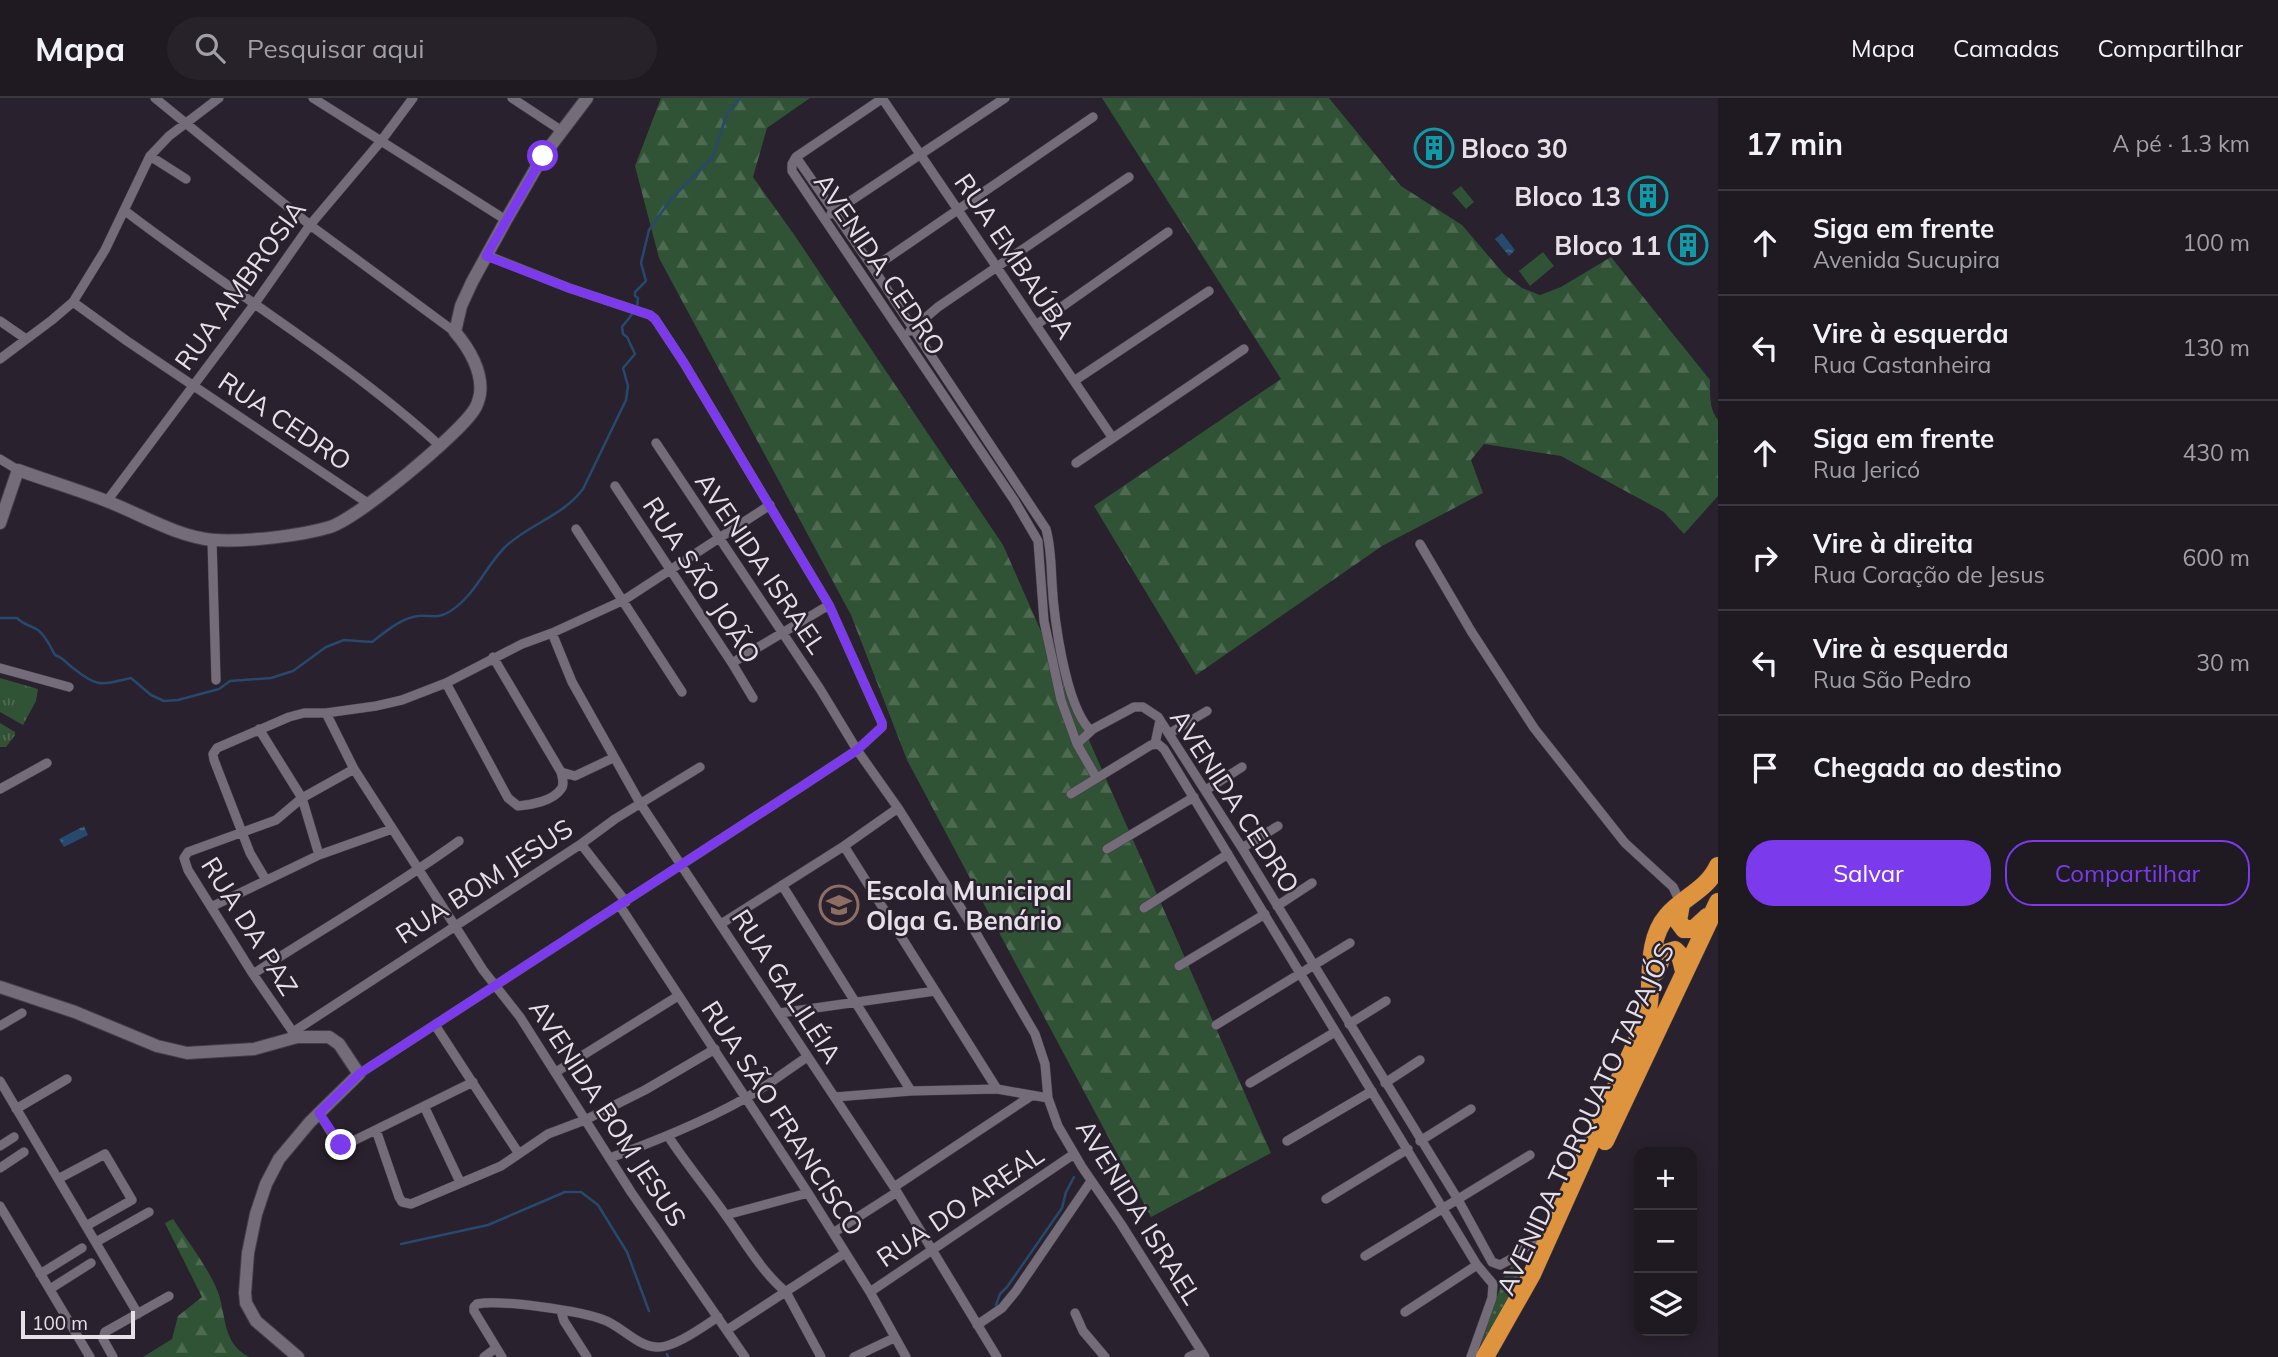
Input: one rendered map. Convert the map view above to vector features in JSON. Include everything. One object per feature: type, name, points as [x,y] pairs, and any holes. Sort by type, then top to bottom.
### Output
[{"type":"highway","name":"AVENIDA TORQUATO TAPAJÓS","points":[[1485,1357],[1532,1274],[1647,1018],[1652,958],[1658,932],[1669,914],[1709,882],[1718,866]]},
{"type":"highway","points":[[1681,904],[1678,920],[1688,931],[1700,925],[1717,904]]},
{"type":"highway","name":"AVENIDA TORQUATO TAPAJÓS","points":[[1497,1357],[1517,1323],[1583,1188],[1717,904]]},
{"type":"highway","points":[[1650,995],[1663,954],[1675,950],[1680,955],[1684,971]]},
{"type":"street","points":[[0,459],[18,470],[107,501],[186,533],[212,540],[269,537],[319,529],[340,522],[369,504],[439,445],[475,409],[480,394],[480,381],[466,345],[455,332],[310,225],[155,98]]},
{"type":"street","points":[[0,359],[73,302],[105,250],[150,156],[184,124],[219,98]]},
{"type":"street","points":[[313,98],[506,220]]},
{"type":"street","name":"RUA AMBROSIA","points":[[107,501],[256,302],[310,225],[381,141],[413,98]]},
{"type":"street","points":[[512,98],[562,131]]},
{"type":"street","points":[[455,332],[461,306],[506,220],[543,156],[587,98]]},
{"type":"street","points":[[796,157],[883,98]]},
{"type":"street","name":"RUA EMBAÚBA","points":[[883,98],[1112,437]]},
{"type":"street","points":[[824,219],[1004,98]]},
{"type":"street","points":[[873,268],[1093,117]]},
{"type":"street","points":[[150,156],[186,179]]},
{"type":"street","name":"AVENIDA CEDRO","points":[[1471,1357],[1493,1287],[1477,1265],[1164,749],[1155,744],[1141,749],[1096,777],[1077,744],[1061,700],[1043,606],[1038,541],[993,469],[792,171],[796,157],[1046,529],[1050,542],[1054,606],[1062,650],[1077,711],[1083,722],[1089,729],[1093,729],[1134,707],[1143,707],[1152,711],[1170,733],[1457,1198],[1492,1262],[1500,1265],[1515,1257],[1559,1215]]},
{"type":"street","points":[[903,336],[938,307],[1129,177]]},
{"type":"street","points":[[124,210],[353,372],[439,445]]},
{"type":"street","points":[[1036,324],[1168,232]]},
{"type":"street","points":[[298,1357],[256,1321],[250,1312],[245,1293],[256,1214],[266,1184],[279,1158],[319,1113],[359,1074],[857,750],[882,727],[829,605],[670,340],[650,315],[486,256]]},
{"type":"street","points":[[1074,381],[1209,291]]},
{"type":"street","name":"RUA CEDRO","points":[[73,302],[369,504]]},
{"type":"street","points":[[0,321],[26,339]]},
{"type":"street","points":[[1076,463],[1244,349]]},
{"type":"street","name":"AVENIDA ISRAEL","points":[[656,443],[820,689],[969,920],[1035,1034],[1045,1064],[1048,1098],[1058,1126],[1203,1354]]},
{"type":"street","points":[[993,469],[1003,462]]},
{"type":"street","points":[[0,523],[18,470]]},
{"type":"street","name":"RUA SÃO JOÃO","points":[[615,486],[753,698]]},
{"type":"street","points":[[266,880],[250,853],[216,767],[213,754],[217,748],[304,713],[326,713],[402,700],[446,683],[493,657],[552,634],[624,600],[770,505]]},
{"type":"street","points":[[576,529],[682,692]]},
{"type":"street","points":[[212,540],[216,680]]},
{"type":"street","points":[[1420,544],[1471,631],[1534,728],[1625,843],[1673,887],[1681,904]]},
{"type":"street","points":[[732,663],[829,605]]},
{"type":"street","points":[[1043,606],[1054,606]]},
{"type":"street","name":"RUA GALILÉIA","points":[[552,634],[572,682],[640,803],[895,1189],[997,1357]]},
{"type":"street","points":[[446,683],[508,798],[518,806],[534,805],[560,791],[563,785],[561,772],[493,657]]},
{"type":"street","points":[[0,668],[69,687]]},
{"type":"street","points":[[1170,733],[1207,710]]},
{"type":"street","name":"AVENIDA BOM JESUS","points":[[326,713],[354,769],[392,830],[745,1357]]},
{"type":"street","points":[[1155,744],[1160,720]]},
{"type":"street","points":[[260,729],[302,798],[319,855]]},
{"type":"street","points":[[1077,744],[1093,729]]},
{"type":"street","points":[[561,772],[575,776],[613,758]]},
{"type":"street","points":[[0,789],[47,763]]},
{"type":"street","name":"RUA BOM JESUS","points":[[295,1035],[640,803],[700,767]]},
{"type":"street","points":[[1206,790],[1242,767]]},
{"type":"street","name":"RUA DA PAZ","points":[[295,1035],[253,974],[185,865],[185,855],[276,820],[302,798],[354,769]]},
{"type":"street","points":[[1070,794],[1096,777]]},
{"type":"street","points":[[1107,849],[1194,797]]},
{"type":"street","points":[[721,923],[844,846],[898,808]]},
{"type":"street","points":[[1242,848],[1278,826]]},
{"type":"street","points":[[211,907],[319,855],[392,830]]},
{"type":"street","points":[[253,974],[419,871],[459,841]]},
{"type":"street","name":"RUA SÃO FRANCISCO","points":[[581,844],[623,904],[678,996],[833,1233],[906,1357]]},
{"type":"street","points":[[844,846],[997,1090]]},
{"type":"street","points":[[1143,908],[1228,854]]},
{"type":"street","points":[[1278,906],[1312,883]]},
{"type":"street","points":[[782,885],[911,1091]]},
{"type":"street","points":[[1179,966],[1265,914]]},
{"type":"street","points":[[1216,1025],[1350,943]]},
{"type":"street","points":[[0,987],[75,1012],[157,1046],[187,1053],[254,1049],[295,1035],[333,1039],[359,1074]]},
{"type":"street","points":[[780,1013],[935,991]]},
{"type":"street","points":[[556,1072],[678,996]]},
{"type":"street","points":[[1349,1024],[1386,1001]]},
{"type":"street","points":[[0,1026],[22,1013]]},
{"type":"street","points":[[435,1025],[519,1154]]},
{"type":"street","points":[[1250,1083],[1335,1032]]},
{"type":"street","points":[[376,1130],[402,1202],[411,1204],[501,1166],[548,1134],[585,1120],[645,1090],[715,1049]]},
{"type":"street","points":[[610,1158],[668,1136],[746,1098],[807,1057]]},
{"type":"street","points":[[1385,1083],[1420,1060]]},
{"type":"street","points":[[16,1109],[67,1079]]},
{"type":"street","points":[[0,1081],[138,1314]]},
{"type":"street","points":[[319,1113],[341,1145],[473,1082]]},
{"type":"street","points":[[835,1097],[911,1091],[997,1090],[1048,1098]]},
{"type":"street","points":[[1287,1141],[1372,1090]]},
{"type":"street","points":[[833,1233],[1031,1096]]},
{"type":"street","points":[[424,1106],[460,1182]]},
{"type":"street","points":[[1420,1141],[1471,1109]]},
{"type":"street","points":[[668,1136],[777,1285],[786,1292],[821,1357]]},
{"type":"street","points":[[0,1146],[14,1137]]},
{"type":"street","points":[[1326,1199],[1408,1149]]},
{"type":"street","points":[[0,1168],[24,1153]]},
{"type":"street","points":[[58,1179],[104,1154],[132,1200],[86,1226]]},
{"type":"street","name":"RUA DO AREAL","points":[[870,1292],[1074,1154]]},
{"type":"street","points":[[1365,1256],[1530,1154]]},
{"type":"street","points":[[977,1325],[1002,1308],[1016,1291],[1091,1181]]},
{"type":"street","points":[[726,1215],[808,1194]]},
{"type":"street","points":[[0,1206],[90,1357]]},
{"type":"street","points":[[96,1242],[149,1212]]},
{"type":"street","points":[[40,1274],[82,1248]]},
{"type":"street","points":[[727,1330],[845,1252]]},
{"type":"street","points":[[50,1289],[91,1264]]},
{"type":"street","points":[[1405,1312],[1477,1265]]},
{"type":"street","points":[[113,1357],[103,1339],[104,1334],[169,1296]]},
{"type":"street","points":[[484,1357],[499,1353],[477,1317],[474,1307],[480,1303],[589,1315],[605,1320],[656,1348],[676,1342],[718,1317]]},
{"type":"street","points":[[561,1311],[564,1321],[587,1357]]},
{"type":"street","points":[[1075,1314],[1083,1331],[1105,1357]]},
{"type":"street","points":[[854,1357],[894,1338]]},
{"type":"street","points":[[1189,1357],[1203,1354]]},
{"type":"green space","points":[[661,98],[810,98],[767,128],[753,177],[1003,545],[1271,1153],[1151,1217],[907,760],[851,615],[659,258],[635,166]]},
{"type":"green space","points":[[1102,98],[1329,98],[1401,186],[1462,225],[1504,274],[1522,288],[1540,295],[1561,287],[1611,257],[1710,380],[1712,406],[1718,420],[1718,496],[1684,534],[1664,512],[1561,456],[1484,444],[1471,460],[1483,493],[1382,546],[1196,675],[1094,506],[1281,379]]},
{"type":"green space","points":[[1461,186],[1474,202],[1466,209],[1452,193]]},
{"type":"green space","points":[[1543,252],[1554,266],[1530,286],[1519,271]]},
{"type":"green space","points":[[0,678],[38,689],[36,701],[23,725],[0,712]]},
{"type":"green space","points":[[0,723],[15,732],[6,747],[0,747]]},
{"type":"green space","points":[[173,1219],[215,1285],[228,1334],[239,1350],[249,1357],[143,1357],[172,1339],[178,1316],[202,1297],[165,1223]]},
{"type":"green space","points":[[1512,1265],[1520,1279],[1483,1346],[1481,1344],[1503,1279]]},
{"type":"water","points":[[1502,233],[1515,250],[1509,256],[1495,239]]},
{"type":"water","points":[[84,826],[88,835],[64,847],[59,839]]},
{"type":"waterway","points":[[637,307],[638,298],[635,292],[646,281],[641,263],[649,230],[672,198],[713,157],[727,113],[740,98]]},
{"type":"waterway","points":[[0,618],[17,618],[38,630],[46,638],[55,655],[88,679],[106,683],[131,678],[151,695],[164,701],[219,689],[230,681],[271,678],[293,671],[326,647],[344,640],[372,642],[405,620],[445,614],[466,598],[505,547],[566,506],[583,489],[626,400],[628,386],[623,368],[635,354],[623,334],[622,327],[633,313]]},
{"type":"waterway","points":[[996,1305],[1000,1294],[1062,1208],[1074,1177]]},
{"type":"waterway","points":[[401,1244],[488,1225],[565,1192],[581,1192],[598,1205],[627,1252],[649,1311]]},
{"type":"place","name":"Bloco 30","points":[[1434,148]]},
{"type":"place","name":"Bloco 13","points":[[1648,196]]},
{"type":"place","name":"Bloco 11","points":[[1688,245]]},
{"type":"place","name":"Escola Municipal Olga G. Benário","points":[[839,905]]},
{"type":"route","points":[[341,1145],[319,1113],[359,1074],[857,750],[882,727],[829,605],[655,319],[486,256],[543,156]]}]
